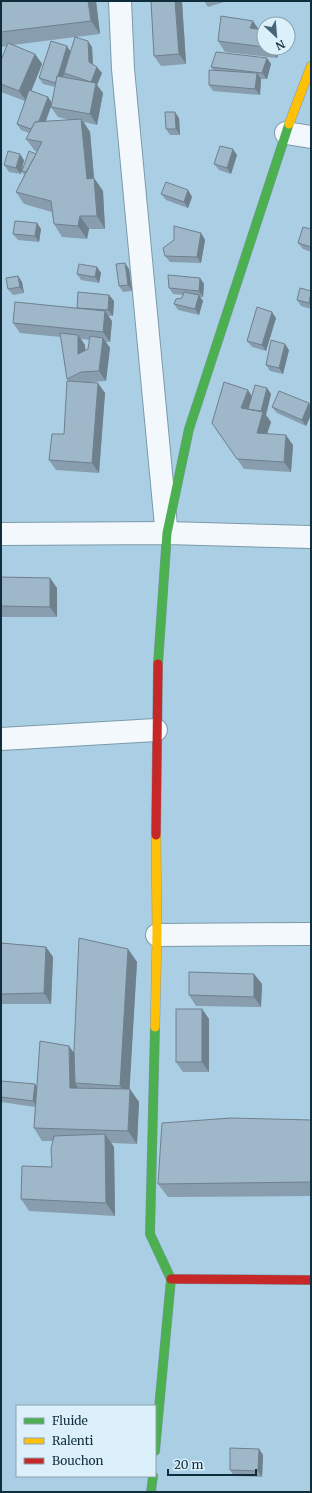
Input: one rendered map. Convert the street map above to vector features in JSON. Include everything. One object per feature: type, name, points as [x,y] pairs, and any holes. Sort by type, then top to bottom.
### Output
[{"type":"street","points":[[120,1],[123,69],[167,534]]},
{"type":"street","points":[[156,1440],[171,1279],[150,1234],[157,935],[154,798],[159,634],[167,534],[189,429],[286,133],[311,66]]},
{"type":"street","points":[[286,133],[311,137]]},
{"type":"street","points":[[1,534],[167,534],[311,537]]},
{"type":"street","points":[[1,739],[156,730]]},
{"type":"street","points":[[157,935],[311,934]]},
{"type":"street","points":[[171,1279],[311,1280]]},
{"type":"street","points":[[151,1492],[153,1477]]},
{"type":"building","points":[[1,1],[88,1],[91,21],[1,32]]},
{"type":"building","points":[[151,1],[175,1],[179,54],[154,56]]},
{"type":"building","points":[[221,16],[253,21],[250,28],[256,29],[256,46],[218,41]]},
{"type":"building","points":[[75,37],[88,41],[89,62],[97,67],[91,82],[64,73]]},
{"type":"building","points":[[51,41],[67,46],[56,83],[39,78]]},
{"type":"building","points":[[8,43],[35,54],[19,91],[1,84],[1,60]]},
{"type":"building","points":[[216,52],[267,58],[262,73],[211,67]]},
{"type":"building","points":[[209,70],[257,73],[255,89],[209,85]]},
{"type":"building","points":[[57,76],[96,83],[90,114],[51,107]]},
{"type":"building","points":[[29,90],[48,97],[39,121],[35,122],[31,129],[17,124]]},
{"type":"building","points":[[165,112],[175,112],[176,129],[166,129]]},
{"type":"building","points":[[81,119],[87,179],[94,178],[97,216],[80,216],[78,226],[54,224],[51,201],[16,192],[42,142],[26,139],[35,122]]},
{"type":"building","points":[[220,146],[233,149],[227,168],[214,164]]},
{"type":"building","points":[[8,151],[20,154],[16,168],[4,165]]},
{"type":"building","points":[[29,151],[36,154],[26,172],[22,171]]},
{"type":"building","points":[[166,182],[188,190],[184,202],[161,194]]},
{"type":"building","points":[[15,221],[37,223],[35,236],[13,234]]},
{"type":"building","points":[[174,226],[201,233],[197,257],[165,256],[163,248],[174,240]]},
{"type":"building","points":[[303,227],[311,229],[311,247],[298,243]]},
{"type":"building","points":[[125,263],[128,285],[119,286],[116,264]]},
{"type":"building","points":[[79,264],[97,267],[95,277],[77,274]]},
{"type":"building","points":[[168,275],[200,278],[199,291],[169,288]]},
{"type":"building","points":[[18,276],[20,287],[8,289],[6,278]]},
{"type":"building","points":[[300,288],[311,291],[309,303],[297,300]]},
{"type":"building","points":[[78,292],[109,295],[108,310],[77,308]]},
{"type":"building","points":[[184,292],[199,295],[195,309],[174,304],[176,299],[182,298]]},
{"type":"building","points":[[15,302],[105,311],[103,332],[13,323]]},
{"type":"building","points":[[257,307],[272,312],[262,345],[247,341]]},
{"type":"building","points":[[60,333],[78,335],[78,354],[88,349],[90,336],[103,338],[99,371],[81,372],[67,379]]},
{"type":"building","points":[[271,340],[285,344],[279,368],[266,365]]},
{"type":"building","points":[[67,381],[98,383],[92,463],[49,460],[52,434],[64,434]]},
{"type":"building","points":[[224,382],[248,390],[241,408],[263,412],[257,433],[286,435],[284,462],[237,459],[212,423]]},
{"type":"building","points":[[255,385],[267,388],[261,411],[248,409]]},
{"type":"building","points":[[279,391],[309,403],[302,420],[272,407]]},
{"type":"building","points":[[1,577],[50,578],[50,607],[1,606]]},
{"type":"building","points":[[79,938],[128,949],[120,1086],[75,1083],[74,1051]]},
{"type":"building","points":[[1,943],[46,947],[44,993],[1,994]]},
{"type":"building","points":[[189,972],[254,974],[254,997],[189,995]]},
{"type":"building","points":[[176,1009],[202,1009],[202,1062],[176,1062]]},
{"type":"building","points":[[40,1041],[69,1046],[70,1088],[130,1089],[128,1131],[34,1128]]},
{"type":"building","points":[[1,1081],[35,1084],[33,1101],[1,1097]]},
{"type":"building","points":[[231,1118],[311,1120],[311,1182],[158,1184],[162,1123]]},
{"type":"building","points":[[105,1134],[106,1203],[21,1199],[22,1166],[52,1167],[51,1149],[54,1136]]},
{"type":"building","points":[[230,1448],[259,1449],[258,1471],[230,1470]]},
{"type":"traffic: fast","points":[[158,664],[167,533],[189,429],[289,124]]},
{"type":"traffic: fast","points":[[155,1027],[150,1234],[171,1279],[156,1440]]},
{"type":"traffic: fast","points":[[151,1492],[153,1477]]},
{"type":"traffic: slow","points":[[289,124],[311,66]]},
{"type":"traffic: slow","points":[[155,1027],[157,935],[156,835]]},
{"type":"traffic: jam","points":[[156,835],[158,664]]},
{"type":"traffic: jam","points":[[171,1279],[311,1280]]}]
